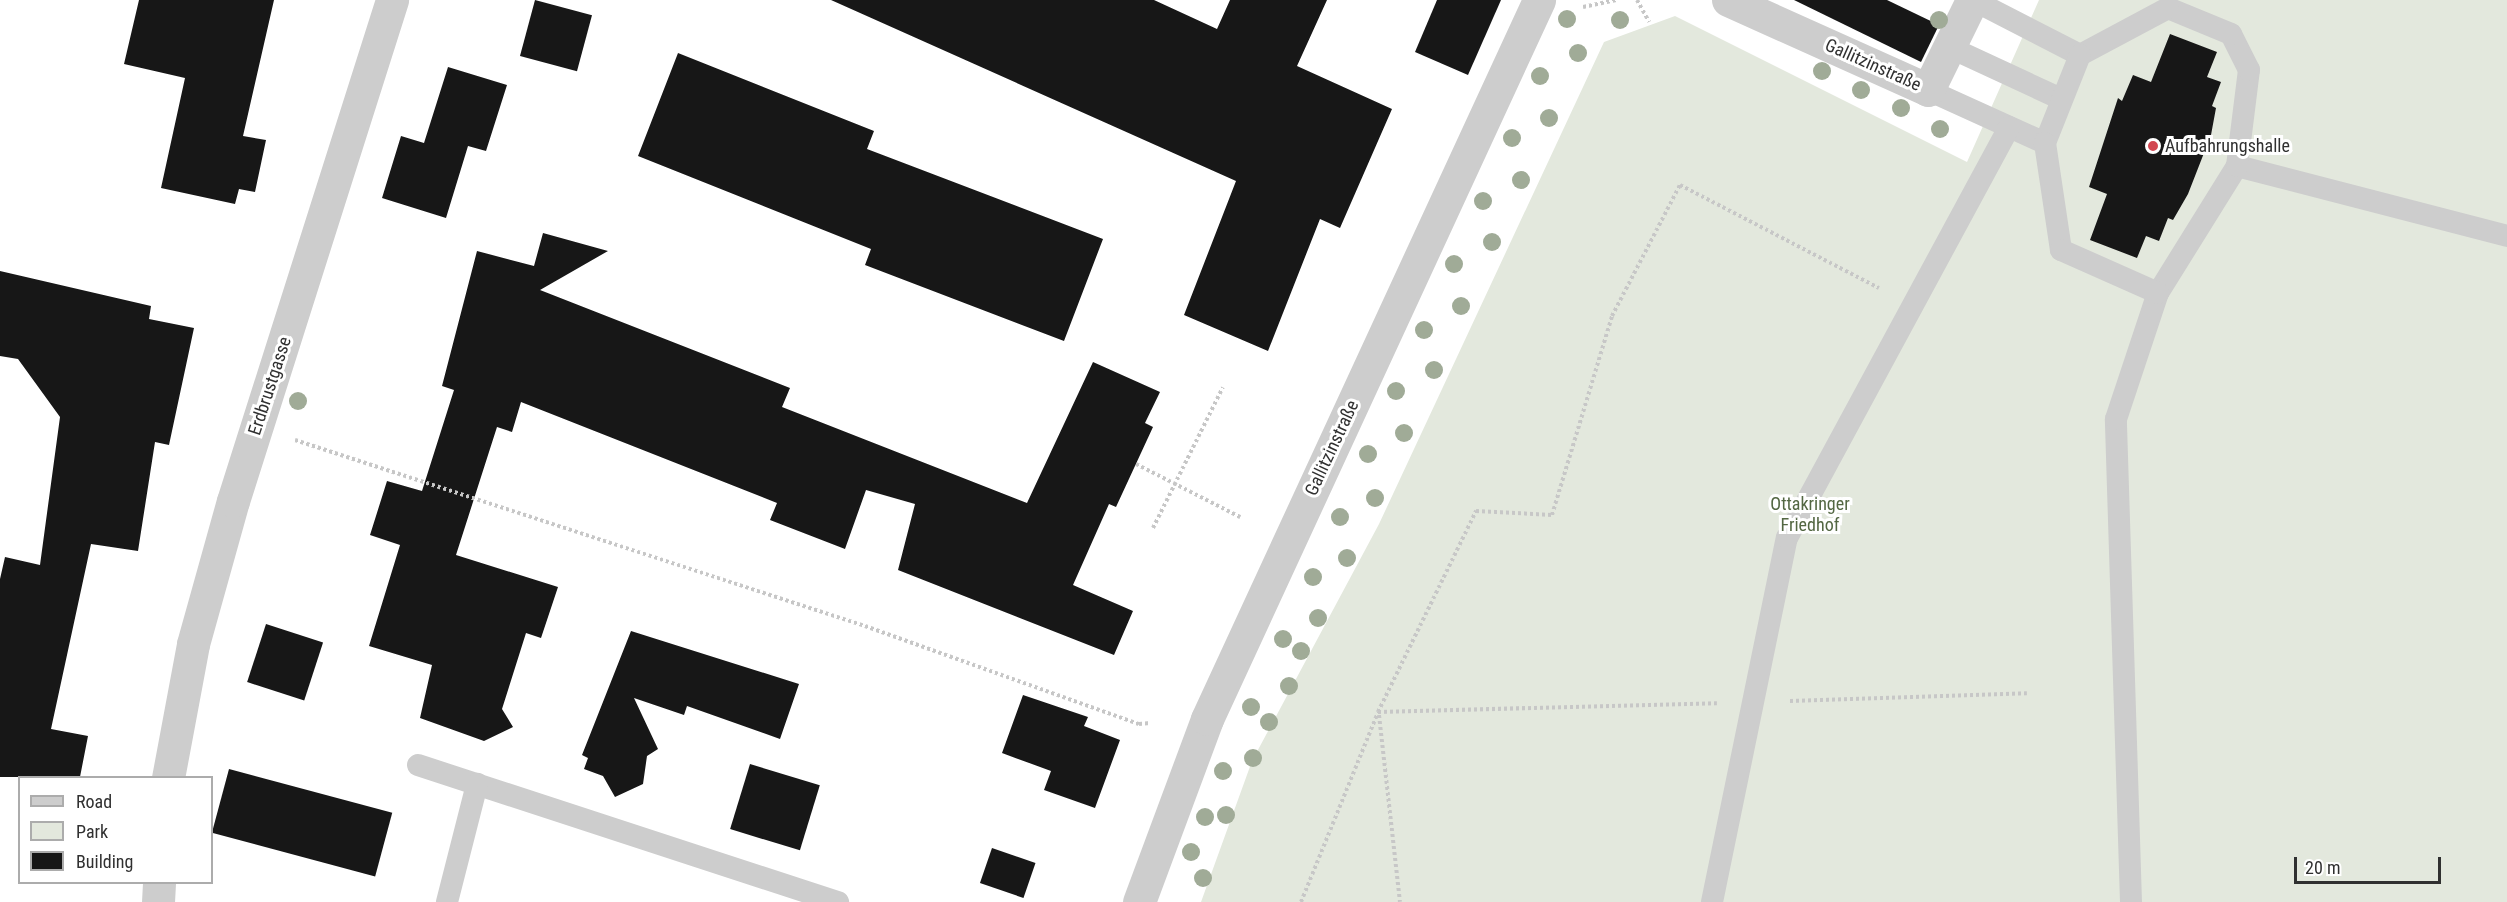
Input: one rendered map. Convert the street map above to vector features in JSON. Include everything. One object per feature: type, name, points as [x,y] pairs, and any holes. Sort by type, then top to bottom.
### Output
[{"type":"street","name":"Erdbrustgasse","points":[[168,776],[193,644],[233,501],[393,0]]},
{"type":"street","name":"Gallitzinstraße","points":[[1139,902],[1208,719],[1539,0]]},
{"type":"street","name":"Gallitzinstraße","points":[[1728,0],[1928,90],[1973,0]]},
{"type":"street","points":[[158,902],[159,884]]},
{"type":"lane","points":[[1973,0],[2025,31],[2080,55]]},
{"type":"lane","points":[[2131,902],[2116,419],[2158,293],[2237,166],[2249,70],[2231,34],[2169,4],[2080,55],[2045,142],[2061,250],[2158,293]]},
{"type":"lane","points":[[1950,47],[2061,99]]},
{"type":"lane","points":[[1928,90],[1986,118],[2045,142]]},
{"type":"lane","points":[[1712,902],[1787,538],[1915,306],[2008,127]]},
{"type":"lane","points":[[2237,166],[2507,236]]},
{"type":"lane","points":[[418,765],[838,902]]},
{"type":"lane","points":[[447,902],[477,784]]},
{"type":"path","points":[[1583,7],[1616,0]]},
{"type":"path","points":[[1637,0],[1648,22]]},
{"type":"path","points":[[1300,902],[1378,712],[1476,511],[1552,515],[1612,316],[1680,185],[1915,306]]},
{"type":"path","points":[[1153,528],[1223,387]]},
{"type":"path","points":[[295,440],[865,626],[1138,724],[1150,723]]},
{"type":"path","points":[[1136,464],[1240,517]]},
{"type":"path","points":[[1378,712],[2027,693]]},
{"type":"path","points":[[1378,712],[1400,902]]},
{"type":"green space","name":"Ottakringer Friedhof","points":[[2039,0],[2507,0],[2507,902],[1201,902],[1252,761],[1379,524],[1604,42],[1675,16],[1967,162]]},
{"type":"building","points":[[139,0],[274,0],[243,136],[266,140],[255,192],[239,189],[235,204],[161,188],[185,78],[124,64]]},
{"type":"building","points":[[535,0],[592,15],[577,71],[520,56]]},
{"type":"building","points":[[831,0],[1154,0],[1217,29],[1230,0],[1327,0],[1297,66],[1392,109],[1340,228],[1320,219],[1268,351],[1184,315],[1236,181]]},
{"type":"building","points":[[1437,0],[1501,0],[1468,75],[1415,52]]},
{"type":"building","points":[[1794,0],[1887,0],[1939,25],[1921,62]]},
{"type":"building","name":"Aufbahrungshalle","points":[[2170,34],[2217,52],[2207,77],[2221,82],[2212,106],[2216,108],[2211,135],[2188,194],[2173,220],[2168,218],[2159,241],[2146,236],[2137,258],[2090,240],[2107,194],[2089,187],[2118,98],[2122,101],[2133,75],[2151,82]]},
{"type":"building","points":[[678,53],[874,131],[867,149],[1103,239],[1064,341],[865,265],[871,249],[638,156]]},
{"type":"building","points":[[448,67],[507,85],[486,151],[468,146],[446,218],[382,198],[401,136],[424,143]]},
{"type":"building","points":[[543,233],[608,251],[540,290],[790,388],[782,407],[1027,503],[1093,362],[1160,392],[1145,423],[1153,427],[1116,507],[1109,504],[1073,585],[1133,611],[1114,655],[898,570],[915,504],[866,490],[845,549],[770,520],[777,503],[521,402],[512,432],[497,427],[456,555],[558,587],[541,638],[526,633],[502,709],[513,727],[484,741],[420,718],[432,665],[369,646],[400,545],[370,535],[387,481],[422,491],[454,390],[442,386],[477,251],[534,266]]},
{"type":"building","points":[[0,271],[151,306],[149,319],[194,328],[169,445],[155,442],[138,551],[91,544],[51,729],[88,736],[80,776],[0,777],[0,579],[5,557],[40,565],[60,417],[18,359],[0,356]]},
{"type":"building","points":[[266,624],[323,643],[304,701],[247,682]]},
{"type":"building","points":[[631,631],[799,684],[780,739],[687,706],[684,715],[634,698],[658,749],[647,756],[643,784],[615,797],[603,776],[584,769],[588,758],[582,755]]},
{"type":"building","points":[[1023,695],[1088,717],[1084,726],[1120,740],[1095,808],[1044,790],[1051,771],[1002,753]]},
{"type":"building","points":[[750,764],[820,785],[800,850],[730,829]]},
{"type":"building","points":[[229,769],[392,813],[375,876],[213,833]]},
{"type":"building","points":[[992,848],[1035,863],[1023,898],[980,883]]},
{"type":"place","name":"Aufbahrungshalle","points":[[2153,146]]}]
